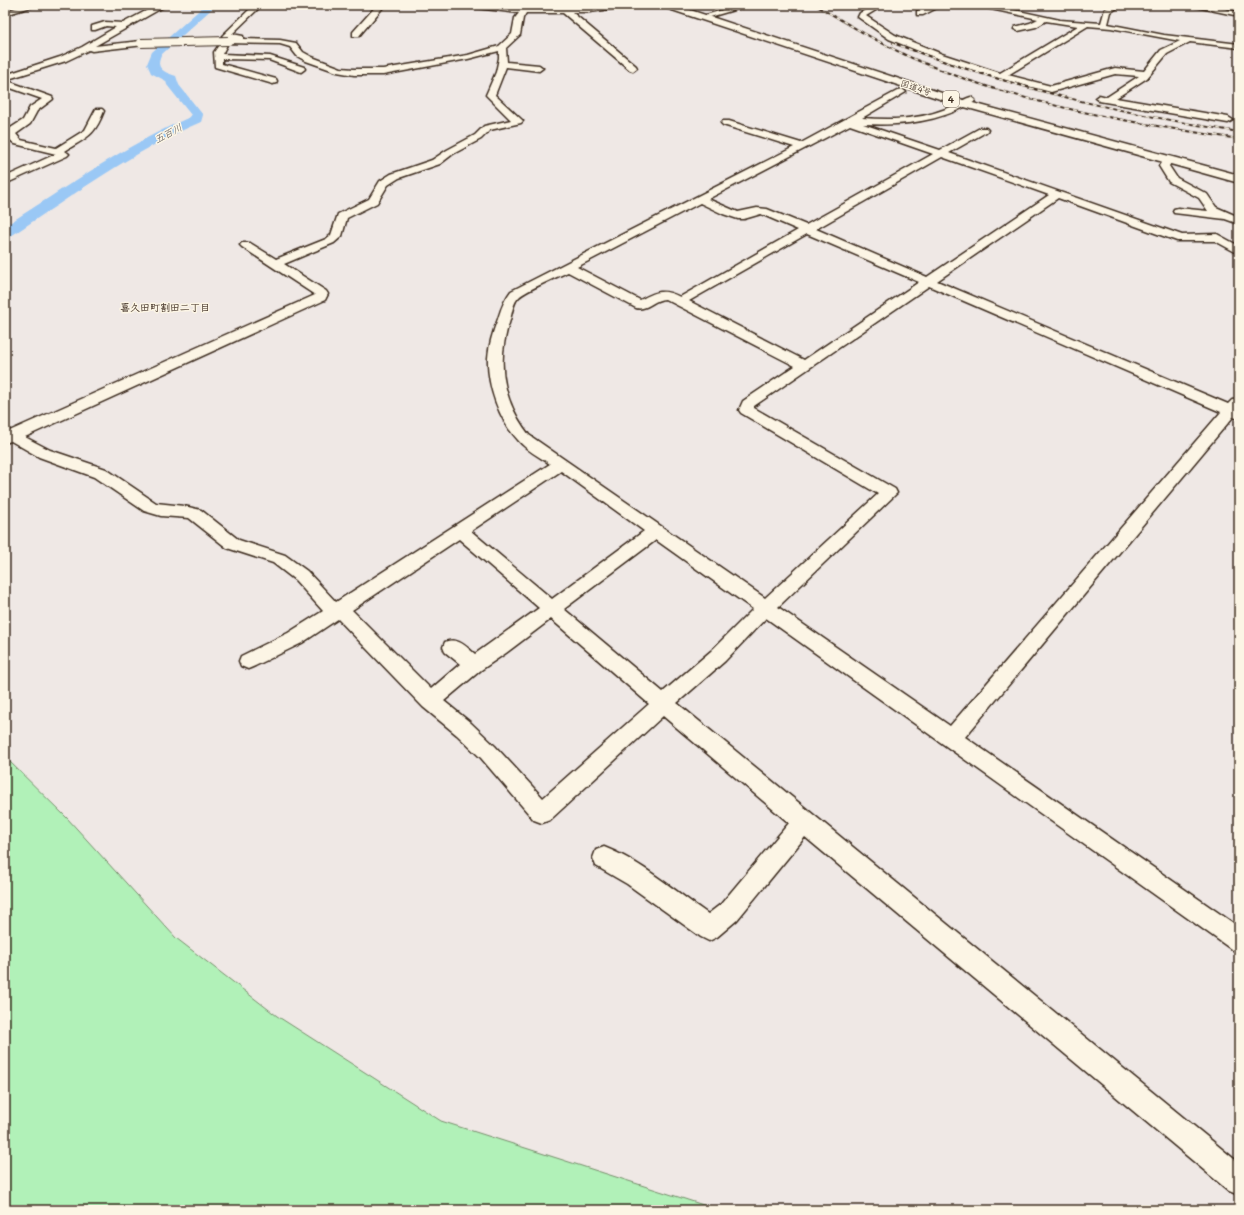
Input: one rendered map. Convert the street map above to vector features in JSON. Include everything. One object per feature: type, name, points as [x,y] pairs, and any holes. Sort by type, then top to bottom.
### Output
[{"type":"highway","name":"国道4号","points":[[666,5],[968,102],[1239,179]]},
{"type":"highway","name":"国道4号","points":[[679,5],[968,102],[1239,174]]},
{"type":"street","points":[[5,13],[34,5]]},
{"type":"street","points":[[5,79],[62,59],[85,49],[124,25],[163,5]]},
{"type":"street","points":[[258,5],[248,13],[226,36],[228,39],[218,52],[217,62],[220,67],[248,73],[273,81]]},
{"type":"street","points":[[356,34],[381,5]]},
{"type":"street","points":[[467,5],[524,11],[595,10],[625,5]]},
{"type":"street","points":[[85,49],[141,43],[228,39],[270,41],[293,45],[300,54],[314,61],[348,72],[365,73],[399,70],[468,57],[502,48],[516,35],[519,18],[524,11],[536,5]]},
{"type":"street","points":[[710,15],[747,5]]},
{"type":"street","points":[[880,5],[862,17],[892,37],[939,56],[1001,76],[1051,89],[1115,71],[1145,74]]},
{"type":"street","points":[[920,13],[933,8],[930,5]]},
{"type":"street","points":[[981,5],[1001,7],[1044,19],[1085,25],[1104,26],[1189,40],[1239,46]]},
{"type":"street","points":[[1104,26],[1108,11],[1118,5]]},
{"type":"street","points":[[1196,5],[1239,14]]},
{"type":"street","points":[[566,11],[633,68]]},
{"type":"street","points":[[1018,29],[1033,25],[1044,19]]},
{"type":"street","points":[[95,28],[106,24],[124,25]]},
{"type":"street","points":[[1001,76],[1085,25]]},
{"type":"street","points":[[1189,40],[1162,54],[1145,74],[1104,99],[1233,118]]},
{"type":"street","points":[[275,264],[330,241],[336,236],[342,216],[367,205],[373,200],[384,183],[391,178],[436,162],[450,152],[478,137],[487,128],[518,121],[490,95],[502,71],[501,64],[504,54],[502,48]]},
{"type":"street","points":[[218,56],[270,58],[301,69]]},
{"type":"street","points":[[501,64],[539,68]]},
{"type":"street","points":[[218,76],[217,72],[220,67]]},
{"type":"street","points":[[5,79],[49,99],[33,109],[27,122],[7,135],[18,142],[64,153],[5,181]]},
{"type":"street","points":[[902,92],[852,121],[519,292],[512,297],[500,330],[495,359],[502,395],[511,420],[524,438],[1239,941]]},
{"type":"street","points":[[852,121],[877,122],[914,120],[941,115],[968,102]]},
{"type":"street","points":[[58,151],[89,132],[96,122],[99,111]]},
{"type":"street","points":[[852,121],[1181,238],[1218,238],[1239,251]]},
{"type":"street","points":[[726,123],[802,146]]},
{"type":"street","points":[[681,302],[983,130]]},
{"type":"street","points":[[1168,160],[1164,166],[1173,180],[1203,196],[1212,209],[1239,221]]},
{"type":"street","points":[[9,437],[41,453],[99,472],[151,507],[194,514],[232,544],[279,559],[291,566],[334,611],[338,610],[343,613],[430,702],[464,729],[488,752],[542,813],[662,704],[718,656],[765,608],[889,493],[746,410],[748,404],[803,365],[1057,194]]},
{"type":"street","points":[[700,199],[738,216],[756,211],[763,211],[1236,409],[951,739]]},
{"type":"street","points":[[1178,211],[1227,216]]},
{"type":"street","points":[[9,437],[320,297],[322,294],[246,245]]},
{"type":"street","points":[[568,267],[640,305],[662,294],[667,295],[803,365]]},
{"type":"street","points":[[248,661],[295,638],[334,611],[461,531],[561,464]]},
{"type":"street","points":[[461,531],[662,704],[803,822],[1239,1181]]},
{"type":"street","points":[[430,702],[474,664],[499,648],[656,531]]},
{"type":"street","points":[[452,647],[474,664]]},
{"type":"street","points":[[604,858],[635,876],[709,929],[729,912],[803,822]]},
{"type":"green space","points":[[5,757],[67,818],[176,938],[277,1016],[441,1121],[719,1210],[5,1210]]},
{"type":"waterway","name":"五百川","points":[[5,233],[106,168],[168,131],[196,119],[197,115],[173,85],[172,79],[155,71],[153,64],[156,54],[211,5]]},
{"type":"railway","points":[[815,5],[879,42],[906,55],[996,90],[1036,101],[1117,119],[1239,139]]},
{"type":"railway","points":[[893,43],[978,73],[1064,97],[1194,125],[1239,132]]},
{"type":"district","name":"喜久田町割田二丁目","points":[[165,307]]}]
